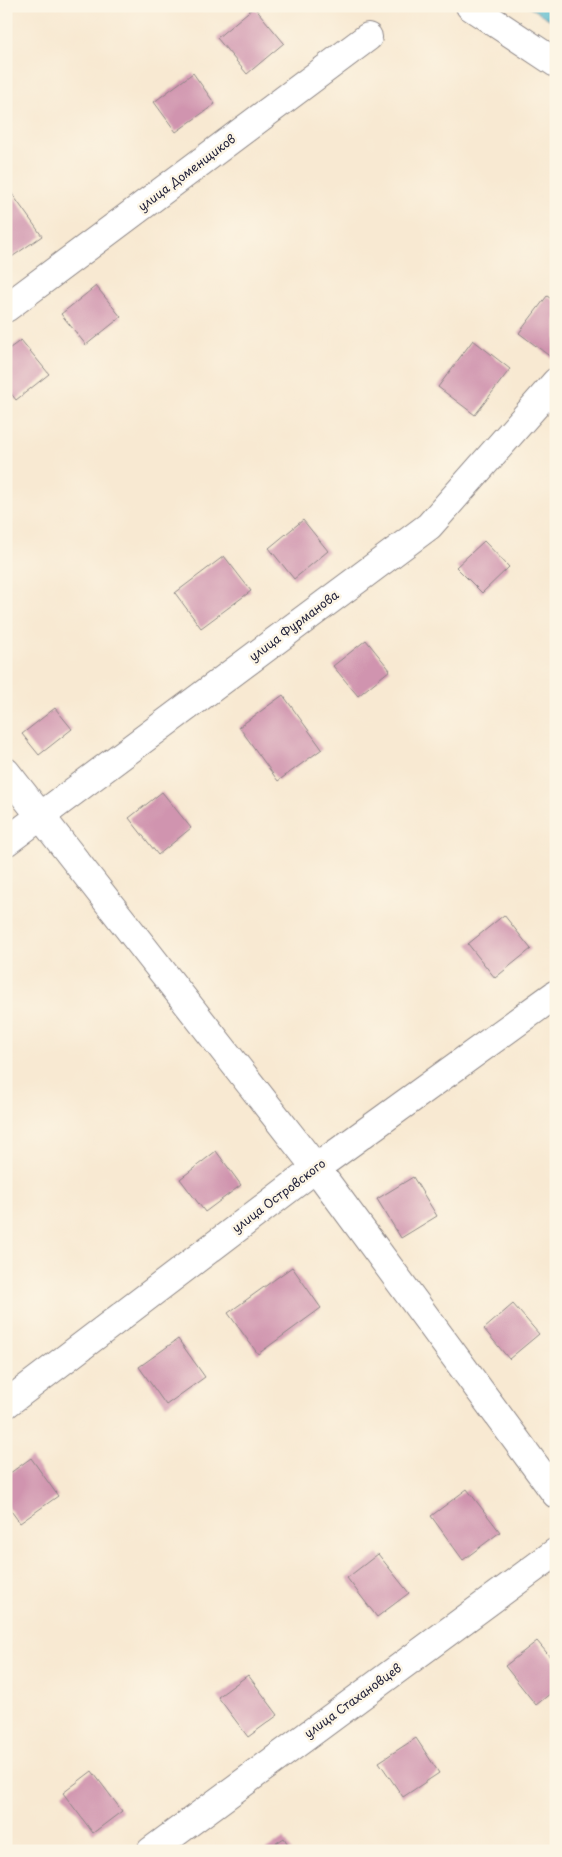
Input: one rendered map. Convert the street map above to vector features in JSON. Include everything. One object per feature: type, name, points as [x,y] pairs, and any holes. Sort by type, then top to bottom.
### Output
[{"type":"street","points":[[470,6],[556,63]]},
{"type":"street","name":"улица Доменщиков","points":[[6,308],[368,37]]},
{"type":"street","name":"улица Фурманова","points":[[6,842],[429,526],[556,382]]},
{"type":"street","points":[[6,772],[316,1168],[556,1494]]},
{"type":"street","name":"улица Островского","points":[[6,1404],[316,1168],[556,994]]},
{"type":"street","name":"улица Стахановцев","points":[[151,1851],[556,1552]]},
{"type":"water","points":[[527,6],[556,6],[556,23]]},
{"type":"building","points":[[254,7],[284,43],[247,74],[217,38]]},
{"type":"building","points":[[193,73],[215,104],[176,132],[154,102]]},
{"type":"building","points":[[10,191],[42,236],[6,261],[6,194]]},
{"type":"building","points":[[96,286],[121,317],[86,345],[61,314]]},
{"type":"building","points":[[547,296],[556,302],[556,361],[519,333]]},
{"type":"building","points":[[21,340],[49,374],[16,400],[6,387],[6,351]]},
{"type":"building","points":[[473,340],[510,369],[475,415],[438,387]]},
{"type":"building","points":[[303,520],[328,551],[294,579],[269,548]]},
{"type":"building","points":[[484,541],[509,567],[482,593],[456,567]]},
{"type":"building","points":[[224,556],[251,591],[201,628],[175,593]]},
{"type":"building","points":[[366,640],[390,670],[358,696],[333,666]]},
{"type":"building","points":[[283,695],[322,749],[278,781],[239,727]]},
{"type":"building","points":[[55,708],[72,729],[39,755],[22,734]]},
{"type":"building","points":[[162,792],[191,828],[158,855],[129,818]]},
{"type":"building","points":[[504,915],[531,949],[495,978],[468,944]]},
{"type":"building","points":[[216,1151],[241,1185],[205,1212],[180,1179]]},
{"type":"building","points":[[413,1177],[437,1216],[401,1238],[377,1199]]},
{"type":"building","points":[[292,1267],[321,1308],[258,1354],[228,1313]]},
{"type":"building","points":[[513,1304],[539,1334],[509,1359],[484,1329]]},
{"type":"building","points":[[178,1339],[205,1377],[166,1405],[139,1367]]},
{"type":"building","points":[[31,1458],[58,1496],[20,1523],[6,1504],[6,1476]]},
{"type":"building","points":[[467,1489],[500,1532],[463,1560],[431,1516]]},
{"type":"building","points":[[378,1554],[409,1593],[377,1617],[347,1578]]},
{"type":"building","points":[[537,1641],[556,1664],[556,1689],[536,1705],[505,1666]]},
{"type":"building","points":[[248,1675],[278,1715],[248,1737],[218,1697]]},
{"type":"building","points":[[416,1738],[439,1773],[403,1797],[379,1762]]},
{"type":"building","points":[[92,1771],[122,1811],[93,1833],[63,1793]]},
{"type":"building","points":[[284,1838],[292,1851],[264,1851]]}]
